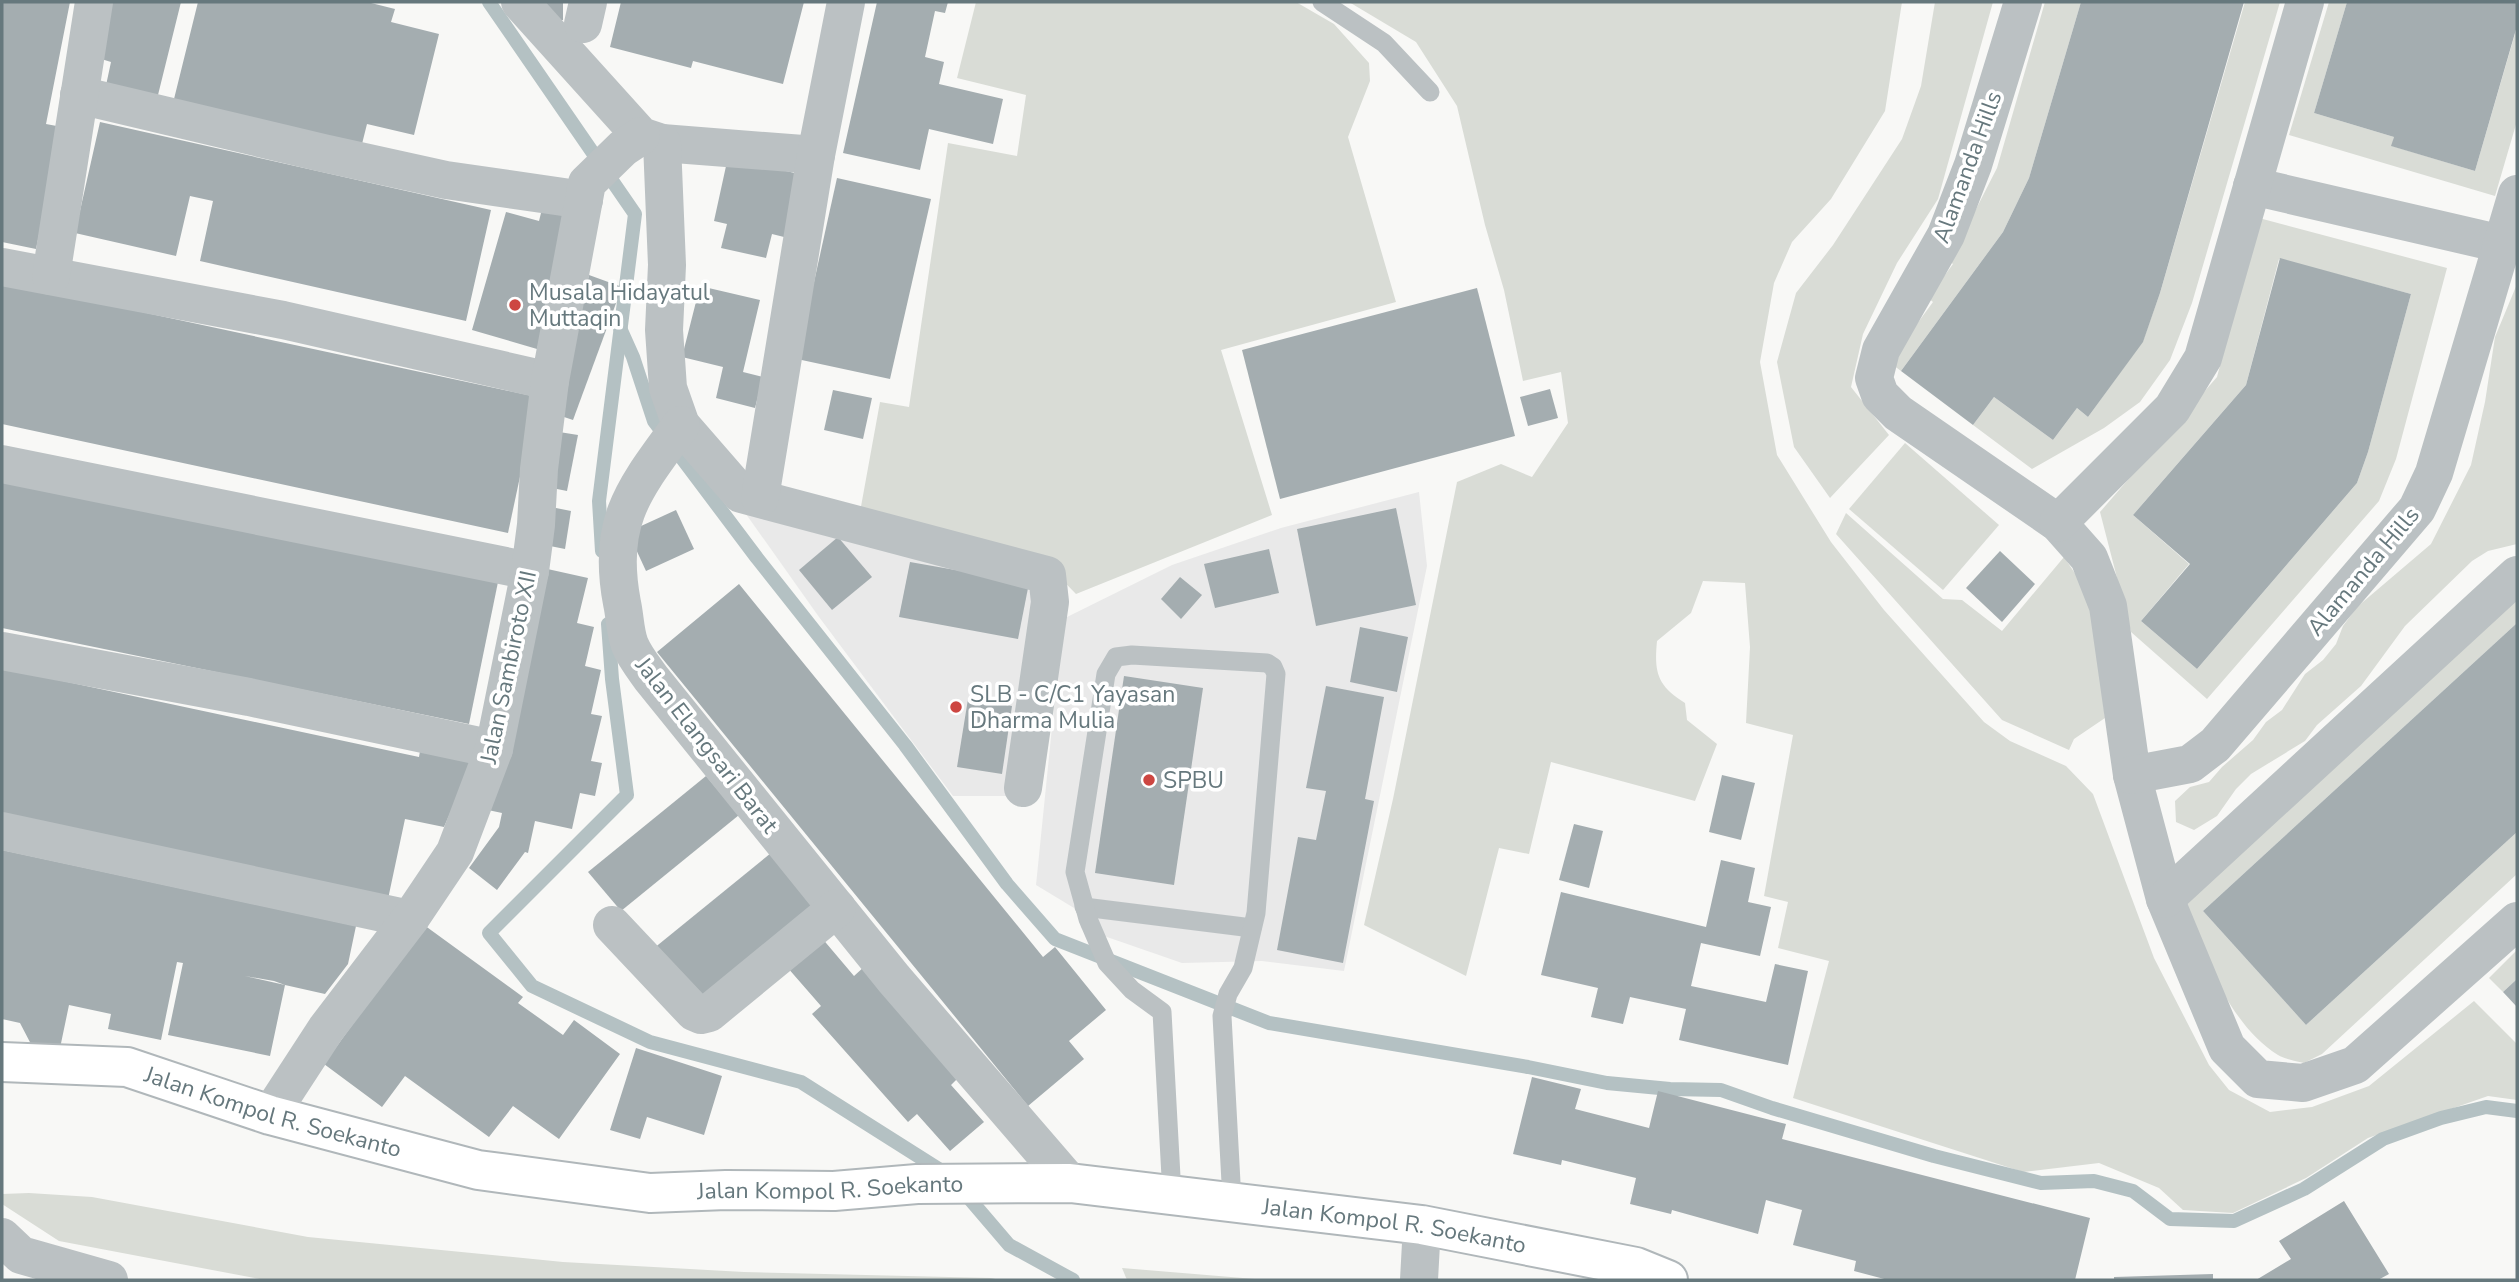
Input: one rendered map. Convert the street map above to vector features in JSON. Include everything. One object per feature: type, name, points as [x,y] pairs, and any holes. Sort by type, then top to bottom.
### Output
[{"type":"main road","name":"Jalan Kompol R. Soekanto","points":[[2,1062],[127,1067],[270,1115],[478,1170],[650,1193],[726,1190],[834,1191],[917,1184],[1070,1183],[1422,1225],[1636,1267],[1668,1280]]},
{"type":"street","points":[[51,275],[94,2]]},
{"type":"street","points":[[520,2],[642,142],[667,265],[664,330],[669,441],[741,494],[1047,575],[1050,602],[1023,788]]},
{"type":"street","points":[[760,498],[816,155],[846,2]]},
{"type":"street","name":"Alamanda Hills","points":[[2023,2],[1973,165],[1946,235],[1881,350],[1874,378],[1881,395],[1898,413],[2058,523],[2089,558],[2108,606],[2132,775],[2165,899],[2227,1048],[2258,1079],[2303,1083],[2355,1065],[2517,921]]},
{"type":"street","points":[[2058,523],[2172,408],[2203,358],[2305,2]]},
{"type":"street","points":[[79,95],[446,180],[585,191],[642,142],[816,155]]},
{"type":"street","points":[[2252,187],[2502,244]]},
{"type":"street","name":"Jalan Sambiroto XII","points":[[270,1115],[327,1029],[410,919],[455,852],[494,749],[530,571],[550,381],[585,191]]},
{"type":"street","name":"Alamanda Hills","points":[[2132,775],[2190,764],[2215,745],[2417,509],[2434,473],[2517,194]]},
{"type":"street","points":[[2,267],[283,320],[550,381]]},
{"type":"street","name":"Jalan Elangsari Barat","points":[[669,441],[629,503],[618,538],[617,573],[630,645],[651,678],[836,908],[1070,1183]]},
{"type":"street","points":[[2,464],[530,571]]},
{"type":"street","points":[[2165,899],[2517,575]]},
{"type":"street","points":[[2,651],[249,697],[494,749]]},
{"type":"street","points":[[2,831],[410,919]]},
{"type":"street","points":[[612,925],[694,1012],[701,1015],[709,1013],[836,908]]},
{"type":"street","points":[[1419,1280],[1422,1225]]},
{"type":"street","points":[[2,1237],[21,1255],[109,1280]]},
{"type":"lane","points":[[1322,2],[1384,43],[1430,92]]},
{"type":"lane","points":[[1172,1195],[1162,1012],[1132,990],[1104,956],[1084,907],[1075,872],[1106,674],[1116,657],[1132,655],[1267,663],[1273,667],[1276,674],[1256,913],[1243,968],[1228,994],[1222,1016],[1232,1201]]},
{"type":"lane","points":[[1084,907],[1252,928]]},
{"type":"shaded area","points":[[976,2],[1296,2],[1334,24],[1369,63],[1370,81],[1348,137],[1396,302],[1221,350],[1272,515],[1076,594],[1044,561],[860,512],[880,402],[909,407],[948,143],[1017,156],[1026,95],[957,78]]},
{"type":"shaded area","points":[[1349,2],[1902,2],[1885,111],[1831,199],[1792,242],[1774,283],[1760,362],[1777,455],[1831,542],[1884,610],[1984,722],[2010,741],[2066,766],[2093,794],[2154,958],[2209,1065],[2229,1090],[2270,1112],[2312,1107],[2369,1086],[2474,1001],[2517,1044],[2517,1100],[2488,1096],[2368,1138],[2306,1178],[2233,1213],[2183,1210],[2159,1188],[2099,1163],[2023,1172],[1793,1098],[1829,961],[1778,948],[1788,902],[1764,896],[1793,735],[1746,723],[1750,647],[1745,583],[1703,581],[1691,613],[1657,641],[1657,670],[1663,684],[1685,703],[1687,720],[1717,744],[1695,801],[1551,762],[1529,854],[1499,848],[1466,976],[1364,925],[1393,799],[1457,482],[1501,464],[1532,477],[1568,423],[1561,372],[1523,381],[1504,290],[1485,225],[1457,106],[1416,42]]},
{"type":"shaded area","points":[[1935,2],[1993,2],[1938,199],[1897,263],[1863,334],[1851,387],[1889,435],[1830,498],[1794,447],[1777,362],[1796,293],[1833,245],[1902,139],[1921,86]]},
{"type":"shaded area","points":[[2045,2],[2081,2],[2029,178],[2003,232],[1901,371],[1889,362],[1933,302],[1928,298],[1953,264],[1944,257],[1972,217],[1997,168]]},
{"type":"shaded area","points":[[2245,2],[2280,2],[2192,303],[2170,360],[2140,402],[2104,428],[2032,469],[1973,425],[1994,397],[2053,440],[2077,408],[2088,417],[2143,341],[2160,293]]},
{"type":"shaded area","points":[[2329,2],[2347,2],[2314,113],[2394,137],[2392,146],[2475,171],[2517,27],[2517,121],[2495,196],[2289,135]]},
{"type":"shaded area","points":[[2259,218],[2447,268],[2396,459],[2379,501],[2207,699],[2131,632],[2100,512],[2217,377]],"holes":[[[2279,259],[2411,294],[2357,483],[2197,669],[2141,621],[2189,564],[2133,515],[2246,385]]]},
{"type":"shaded area","points":[[2517,284],[2517,544],[2488,551],[2472,561],[2405,626],[2361,686],[2317,725],[2305,741],[2251,774],[2236,789],[2217,816],[2194,830],[2176,822],[2175,801],[2190,787],[2209,782],[2253,740],[2266,722],[2282,710],[2305,674],[2323,660],[2336,644],[2343,626],[2357,607],[2431,544],[2471,465],[2485,402],[2495,337]]},
{"type":"shaded area","points":[[1905,443],[1999,525],[1943,590],[1849,509]]},
{"type":"shaded area","name":"SPBU","points":[[1419,492],[1427,566],[1344,971],[1262,961],[1182,963],[1081,928],[1079,911],[1036,885],[1063,619],[1172,565],[1281,528]]},
{"type":"shaded area","name":"SLB - C/C1 Yayasan Dharma Mulia","points":[[741,507],[1045,579],[1014,796],[953,796],[819,617]]},
{"type":"shaded area","points":[[1846,513],[1943,599],[1962,600],[2002,631],[2064,557],[2092,599],[2105,718],[2074,739],[2069,750],[2002,720],[1836,534]]},
{"type":"shaded area","points":[[2517,593],[2517,623],[2203,911],[2306,1025],[2517,832],[2517,874],[2322,1054],[2304,1063],[2278,1055],[2260,1042],[2231,1006],[2208,963],[2182,900]]},
{"type":"shaded area","points":[[2517,950],[2517,979],[2503,992],[2489,978]]},
{"type":"shaded area","points":[[2,1194],[92,1197],[308,1237],[563,1262],[744,1272],[1000,1280],[265,1280],[59,1241],[2,1204]]},
{"type":"shaded area","points":[[1122,1268],[1267,1280],[1127,1280]]},
{"type":"building","points":[[2,2],[70,2],[46,124],[62,127],[36,249],[2,242]]},
{"type":"building","points":[[112,2],[181,2],[156,103],[105,90],[111,62],[98,58]]},
{"type":"building","points":[[198,2],[367,2],[395,9],[391,22],[439,34],[414,135],[367,124],[362,144],[174,99]]},
{"type":"building","points":[[531,2],[563,2],[563,20],[545,22]]},
{"type":"building","points":[[621,2],[804,2],[783,84],[693,61],[691,68],[610,47]]},
{"type":"building","points":[[877,2],[948,2],[945,13],[935,11],[925,57],[944,62],[939,84],[1003,99],[993,144],[929,129],[920,170],[843,153]]},
{"type":"building","points":[[2081,2],[2244,2],[2160,293],[2143,342],[2088,417],[2077,408],[2053,440],[1994,397],[1973,425],[1901,371],[2003,232],[2029,178]]},
{"type":"building","points":[[2347,2],[2517,2],[2517,26],[2475,171],[2391,146],[2394,137],[2314,113]]},
{"type":"building","points":[[100,122],[491,210],[466,321],[200,261],[213,201],[190,196],[176,256],[75,233]]},
{"type":"building","points":[[728,157],[803,175],[788,238],[772,234],[766,258],[721,248],[727,224],[714,221]]},
{"type":"building","points":[[837,178],[931,199],[890,379],[797,359]]},
{"type":"building","points":[[543,205],[576,215],[537,349],[472,330],[506,212],[539,221]]},
{"type":"building","points":[[2280,258],[2411,294],[2357,483],[2197,669],[2141,621],[2190,564],[2133,515],[2246,385]]},
{"type":"building","points":[[589,275],[622,287],[573,420],[555,414]]},
{"type":"building","points":[[2,282],[537,397],[508,533],[2,424]]},
{"type":"building","points":[[700,286],[760,300],[743,372],[763,377],[755,408],[716,398],[723,367],[682,357]]},
{"type":"building","points":[[1477,288],[1515,436],[1280,499],[1242,350]]},
{"type":"building","points":[[1550,389],[1558,418],[1528,426],[1520,397]]},
{"type":"building","points":[[833,390],[872,398],[863,439],[824,430]]},
{"type":"building","points":[[553,431],[578,435],[567,491],[542,486]]},
{"type":"building","points":[[2,480],[498,582],[469,724],[2,628]]},
{"type":"building","points":[[551,507],[571,511],[565,549],[545,545]]},
{"type":"building","points":[[1396,508],[1416,605],[1316,626],[1297,529]]},
{"type":"building","points":[[676,510],[694,549],[646,571],[628,532]]},
{"type":"building","points":[[838,537],[872,577],[832,610],[799,570]]},
{"type":"building","points":[[1269,549],[1279,593],[1215,608],[1204,564]]},
{"type":"building","points":[[2000,551],[2035,584],[2002,622],[1966,588]]},
{"type":"building","points":[[910,562],[1029,583],[1018,639],[899,617]]},
{"type":"building","points":[[543,568],[588,578],[577,623],[594,627],[585,666],[601,670],[591,714],[602,716],[591,761],[602,763],[595,796],[580,793],[572,829],[535,821],[528,853],[525,852],[497,890],[469,868],[499,827],[502,813],[488,810]]},
{"type":"building","points":[[1180,577],[1202,595],[1181,619],[1161,599]]},
{"type":"building","points":[[739,584],[1043,957],[1055,947],[1106,1010],[1069,1041],[1084,1059],[1028,1106],[657,652]]},
{"type":"building","points":[[2517,623],[2517,832],[2306,1025],[2203,911]]},
{"type":"building","points":[[1360,627],[1408,637],[1397,692],[1350,682]]},
{"type":"building","points":[[2,668],[419,757],[421,745],[475,757],[444,827],[405,819],[388,899],[2,816]]},
{"type":"building","name":"SPBU","points":[[1124,676],[1203,688],[1174,885],[1095,873]]},
{"type":"building","points":[[1326,686],[1384,697],[1365,799],[1374,801],[1343,963],[1277,950],[1298,837],[1316,840],[1326,791],[1306,788]]},
{"type":"building","points":[[968,699],[1012,706],[1002,774],[957,767]]},
{"type":"building","points":[[1722,775],[1755,783],[1741,840],[1709,832]]},
{"type":"building","points":[[706,776],[739,815],[621,911],[588,872]]},
{"type":"building","points":[[1574,824],[1603,831],[1589,888],[1559,880]]},
{"type":"building","points":[[2,850],[356,926],[348,964],[325,994],[285,985],[270,1056],[168,1035],[183,963],[177,962],[161,1040],[108,1029],[111,1014],[69,1005],[59,1053],[33,1048],[20,1023],[2,1019]]},
{"type":"building","points":[[771,853],[814,904],[700,1002],[653,949]]},
{"type":"building","points":[[1721,860],[1755,868],[1748,902],[1771,907],[1760,956],[1701,943],[1691,986],[1766,1002],[1775,964],[1808,971],[1788,1065],[1679,1040],[1686,1009],[1630,997],[1623,1024],[1591,1017],[1598,988],[1541,975],[1561,892],[1706,927]]},
{"type":"building","points":[[424,925],[523,997],[518,1003],[563,1035],[574,1020],[620,1054],[559,1139],[513,1106],[489,1137],[405,1076],[382,1107],[324,1064]]},
{"type":"building","points":[[821,937],[854,976],[865,966],[961,1075],[951,1085],[984,1122],[950,1151],[917,1114],[908,1122],[812,1014],[821,1006],[787,967]]},
{"type":"building","points":[[2517,979],[2517,1007],[2503,992]]},
{"type":"building","points":[[636,1048],[722,1076],[704,1135],[647,1117],[640,1139],[610,1130]]},
{"type":"building","points":[[1532,1077],[1581,1089],[1575,1109],[1649,1128],[1658,1091],[1786,1124],[1782,1139],[2090,1218],[2075,1280],[1888,1280],[1854,1271],[1856,1261],[1793,1245],[1802,1210],[1766,1200],[1758,1234],[1672,1210],[1671,1214],[1630,1204],[1636,1178],[1562,1160],[1561,1165],[1513,1154]]},
{"type":"building","points":[[2344,1201],[2389,1274],[2378,1280],[2256,1280],[2291,1259],[2279,1241]]},
{"type":"building","points":[[2213,1274],[2213,1280],[2114,1280],[2114,1277]]},
{"type":"waterway","points":[[489,2],[635,214],[599,501],[602,551]]},
{"type":"waterway","points":[[620,328],[633,357],[654,421],[757,558],[905,745],[1007,884],[1055,939],[1269,1023],[1607,1083],[1670,1089],[1721,1090],[1934,1156],[2041,1183],[2094,1181],[2133,1191],[2170,1219],[2234,1221],[2304,1189],[2383,1139],[2441,1118],[2486,1107],[2517,1111]]},
{"type":"waterway","points":[[608,624],[627,795],[489,933],[532,986],[650,1042],[801,1082],[948,1175]]},
{"type":"waterway","points":[[962,1190],[1009,1245],[1073,1280]]},
{"type":"place","name":"Musala Hidayatul Muttaqin","points":[[515,305]]},
{"type":"place","name":"SLB - C/C1 Yayasan Dharma Mulia","points":[[956,707]]},
{"type":"place","name":"SPBU","points":[[1149,780]]}]
